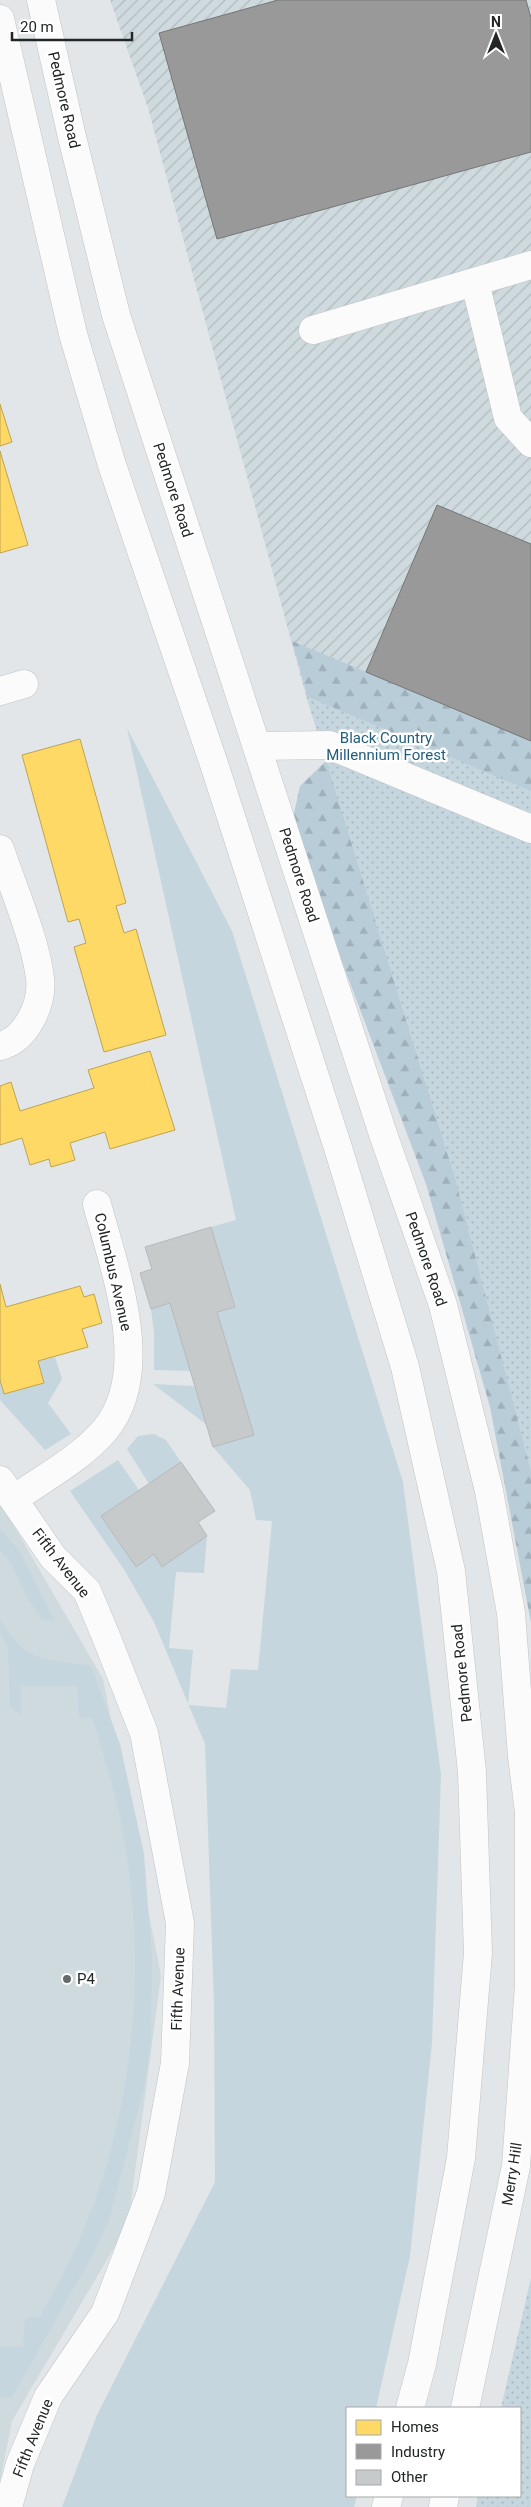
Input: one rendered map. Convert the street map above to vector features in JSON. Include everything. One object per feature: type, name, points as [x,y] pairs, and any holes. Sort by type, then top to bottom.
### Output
[{"type":"main road","name":"Pedmore Road","points":[[41,0],[72,138],[116,315],[382,1134],[443,1305],[489,1491],[511,1613],[522,1756]]},
{"type":"main road","name":"Pedmore Road","points":[[0,19],[73,334],[112,465],[214,764],[340,1151],[405,1367],[451,1571],[472,1772],[478,1954],[461,2158],[422,2364],[410,2407]]},
{"type":"main road","points":[[313,330],[531,265]]},
{"type":"main road","points":[[475,282],[508,418],[531,443]]},
{"type":"main road","points":[[257,746],[329,745],[531,829]]},
{"type":"main road","points":[[0,849],[34,950],[40,980],[37,1006],[27,1027],[9,1044],[0,1046]]},
{"type":"main road","name":"Columbus Avenue","points":[[7,1490],[77,1457],[106,1429],[125,1392],[130,1356],[127,1321],[97,1204]]},
{"type":"main road","name":"Fifth Avenue","points":[[7,1490],[53,1557],[87,1592],[144,1732],[180,1923],[175,2063],[150,2193],[105,2313],[48,2397],[20,2464],[8,2507]]},
{"type":"main road","name":"Merry Hill","points":[[464,2407],[516,2166],[529,1985],[529,1812],[522,1756]]},
{"type":"shaded area","points":[[110,0],[531,0],[531,791],[306,696],[148,108]]},
{"type":"shaded area","name":"P4","points":[[0,1502],[103,1679],[161,1976],[128,2224],[12,2421],[0,2482]]},
{"type":"green space","name":"Black Country Millennium Forest","points":[[292,641],[531,741],[531,1623],[490,1407],[426,1184],[291,827],[300,786],[326,761]]},
{"type":"green space","points":[[306,696],[531,791],[531,1472],[456,1182]]},
{"type":"green space","points":[[127,728],[232,931],[403,1482],[441,1775],[432,2043],[410,2256],[376,2407],[346,2407],[346,2497],[357,2497],[354,2507],[62,2507],[97,2415],[215,2182],[214,2005],[205,1744],[189,1705],[226,1708],[231,1669],[258,1670],[272,1521],[256,1520],[250,1490],[213,1447],[254,1435],[217,1312],[235,1306],[211,1227],[236,1220]]},
{"type":"green space","points":[[170,1303],[190,1371],[154,1370],[154,1332],[151,1309]]},
{"type":"green space","points":[[55,1357],[62,1379],[48,1403],[71,1434],[45,1450],[0,1400],[0,1380],[5,1394],[44,1383],[38,1361]]},
{"type":"green space","points":[[153,1384],[194,1386],[207,1425]]},
{"type":"green space","points":[[154,1434],[166,1440],[181,1462],[149,1484],[127,1449],[138,1436]]},
{"type":"green space","points":[[118,1460],[139,1490],[101,1516],[136,1567],[154,1554],[162,1567],[207,1536],[204,1573],[176,1572],[169,1648],[193,1650],[188,1704],[154,1622],[125,1571],[70,1491]]},
{"type":"green space","points":[[0,1528],[21,1553],[55,1621],[42,1619],[28,1599],[12,1565],[0,1550]]},
{"type":"green space","points":[[0,1620],[14,1640],[27,1652],[44,1658],[91,1666],[120,1744],[144,1854],[152,1957],[151,2043],[144,2087],[109,2220],[92,2256],[12,2397],[0,2398],[0,2347],[23,2347],[25,2319],[40,2316],[70,2261],[94,2204],[112,2144],[125,2082],[133,2020],[135,1957],[132,1895],[123,1833],[93,1719],[79,1717],[77,1686],[21,1686],[21,1715],[10,1707],[8,1650],[0,1631]]},
{"type":"green space","points":[[531,2278],[531,2507],[476,2507],[478,2497],[521,2497],[521,2407],[501,2407]]},
{"type":"building: Homes","points":[[0,404],[12,442],[0,446]]},
{"type":"building: Homes","points":[[0,451],[28,545],[0,553]]},
{"type":"building: Homes","points":[[80,739],[126,903],[116,906],[124,933],[136,929],[166,1035],[104,1052],[74,947],[86,943],[79,919],[68,922],[22,755]]},
{"type":"building: Homes","points":[[150,1051],[175,1130],[110,1149],[105,1132],[70,1143],[75,1160],[51,1167],[49,1159],[30,1165],[22,1138],[0,1145],[0,1086],[11,1082],[20,1111],[94,1088],[88,1070]]},
{"type":"building: Homes","points":[[0,1284],[6,1307],[80,1286],[84,1297],[94,1294],[102,1323],[82,1329],[88,1347],[38,1361],[44,1383],[4,1394],[0,1380]]},
{"type":"building: Industry","points":[[278,0],[526,0],[531,18],[531,152],[217,239],[159,33]]},
{"type":"building: Industry","points":[[437,505],[531,544],[531,741],[366,672]]},
{"type":"building: Other","points":[[211,1227],[235,1307],[217,1312],[254,1435],[213,1447],[170,1303],[151,1309],[140,1273],[152,1269],[145,1247]]},
{"type":"building: Other","points":[[181,1462],[215,1511],[198,1522],[207,1536],[162,1567],[154,1554],[136,1567],[101,1516]]},
{"type":"place","name":"P4","points":[[67,1979]]}]
